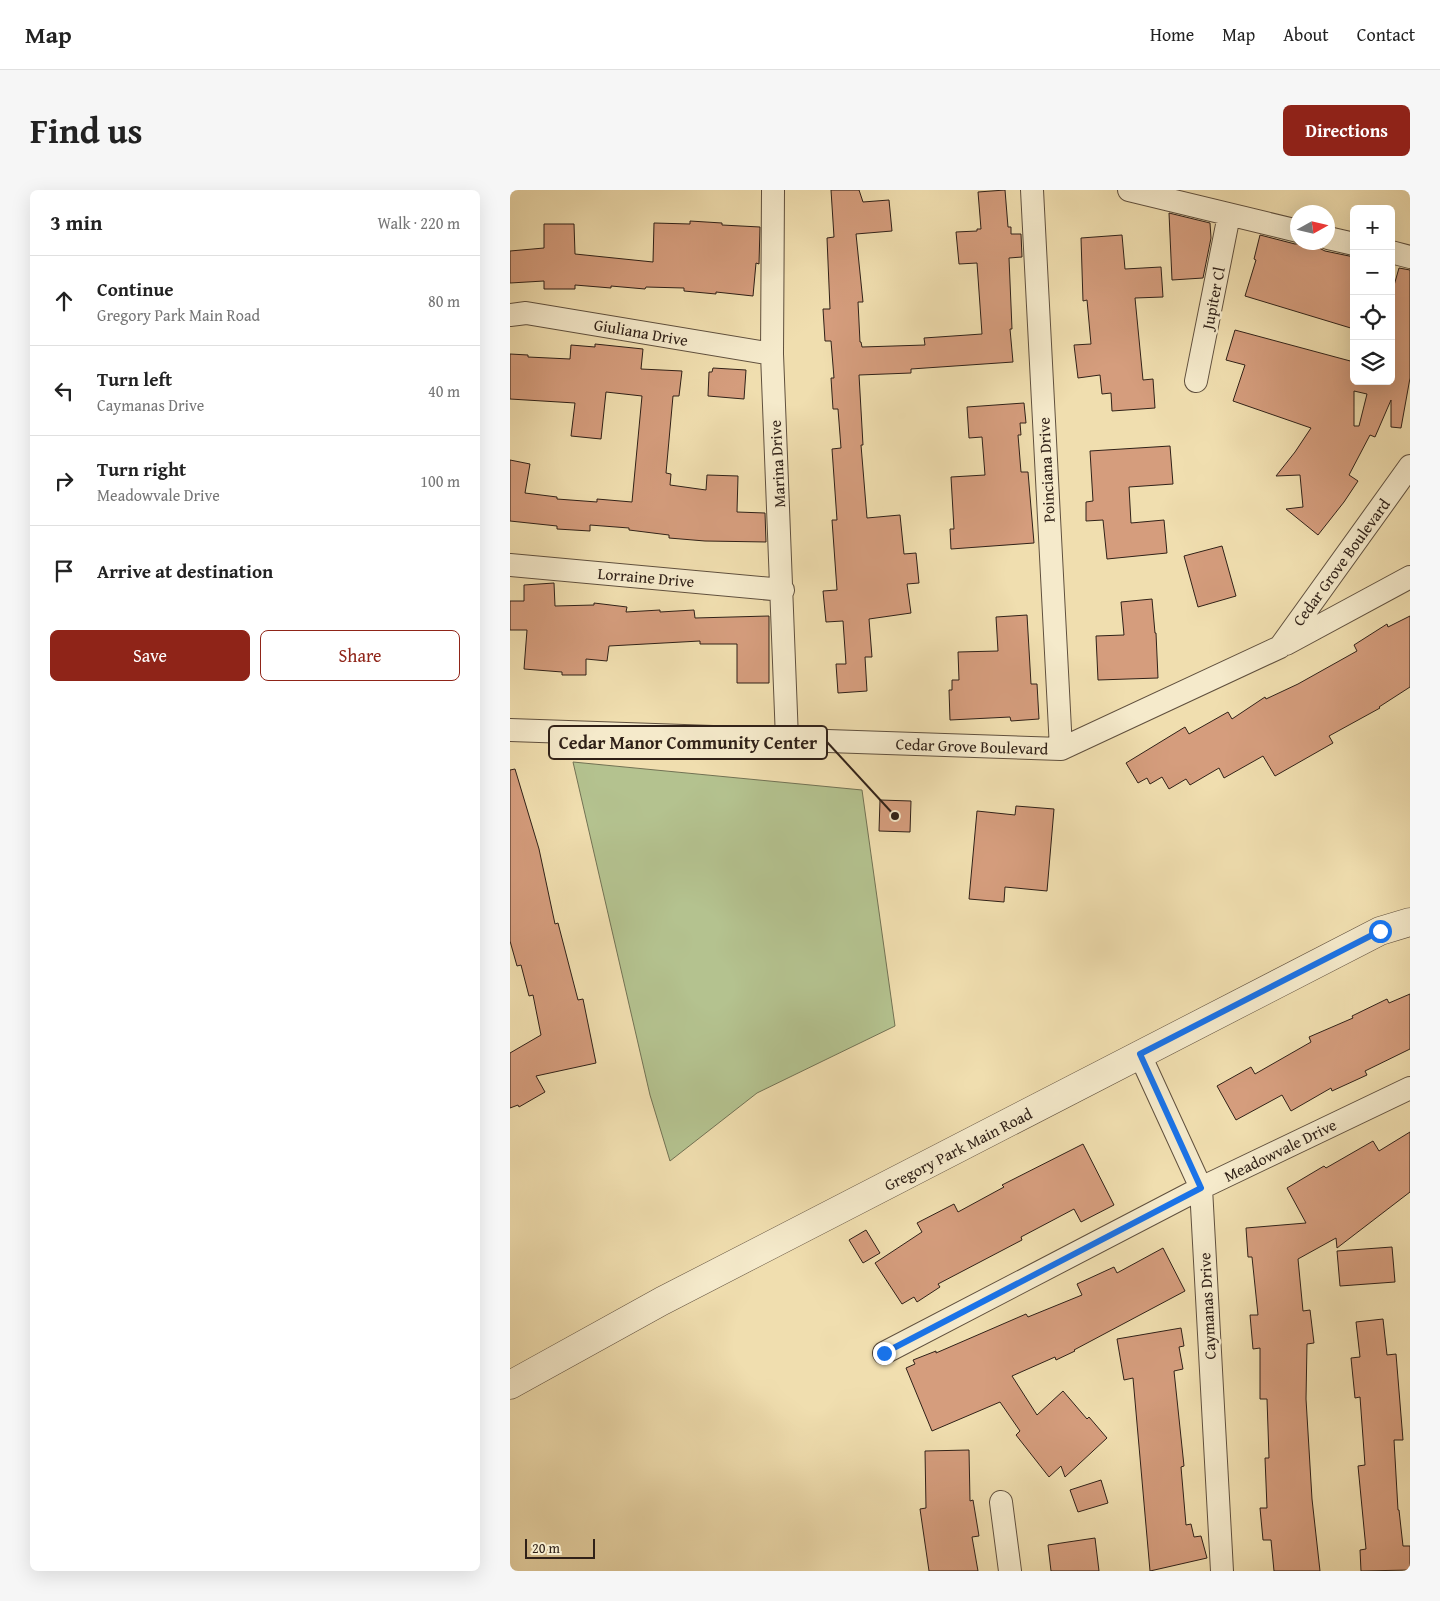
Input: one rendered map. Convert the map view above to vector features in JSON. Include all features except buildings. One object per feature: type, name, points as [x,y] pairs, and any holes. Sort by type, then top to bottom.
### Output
[{"type":"street","name":"Marina Drive","points":[[773,190],[772,354],[788,739]]},
{"type":"street","name":"Poinciana Drive","points":[[1032,190],[1060,749]]},
{"type":"street","points":[[1129,190],[1290,229]]},
{"type":"street","name":"Jupiter Cl","points":[[1196,381],[1230,215]]},
{"type":"street","points":[[1335,240],[1350,243]]},
{"type":"street","points":[[1395,253],[1410,257]]},
{"type":"street","name":"Giuliana Drive","points":[[510,315],[526,313],[772,354]]},
{"type":"street","name":"Cedar Grove Boulevard","points":[[510,730],[1060,749],[1280,647],[1410,466]]},
{"type":"street","name":"Lorraine Drive","points":[[510,565],[783,590]]},
{"type":"street","points":[[1280,647],[1410,578]]},
{"type":"street","name":"Gregory Park Main Road","points":[[510,1384],[662,1301],[1140,1054],[1380,931],[1410,922]]},
{"type":"street","name":"Caymanas Drive","points":[[1140,1054],[1201,1188],[1222,1571]]},
{"type":"street","name":"Meadowvale Drive","points":[[884,1353],[1201,1188],[1410,1088]]},
{"type":"street","points":[[1001,1502],[1010,1571]]},
{"type":"green space","points":[[573,762],[862,790],[895,1026],[757,1093],[670,1161],[650,1095]]},
{"type":"place","name":"Cedar Manor Community Center","points":[[895,816]]},
{"type":"route","points":[[884,1353],[1201,1188],[1140,1054],[1380,931]]}]
